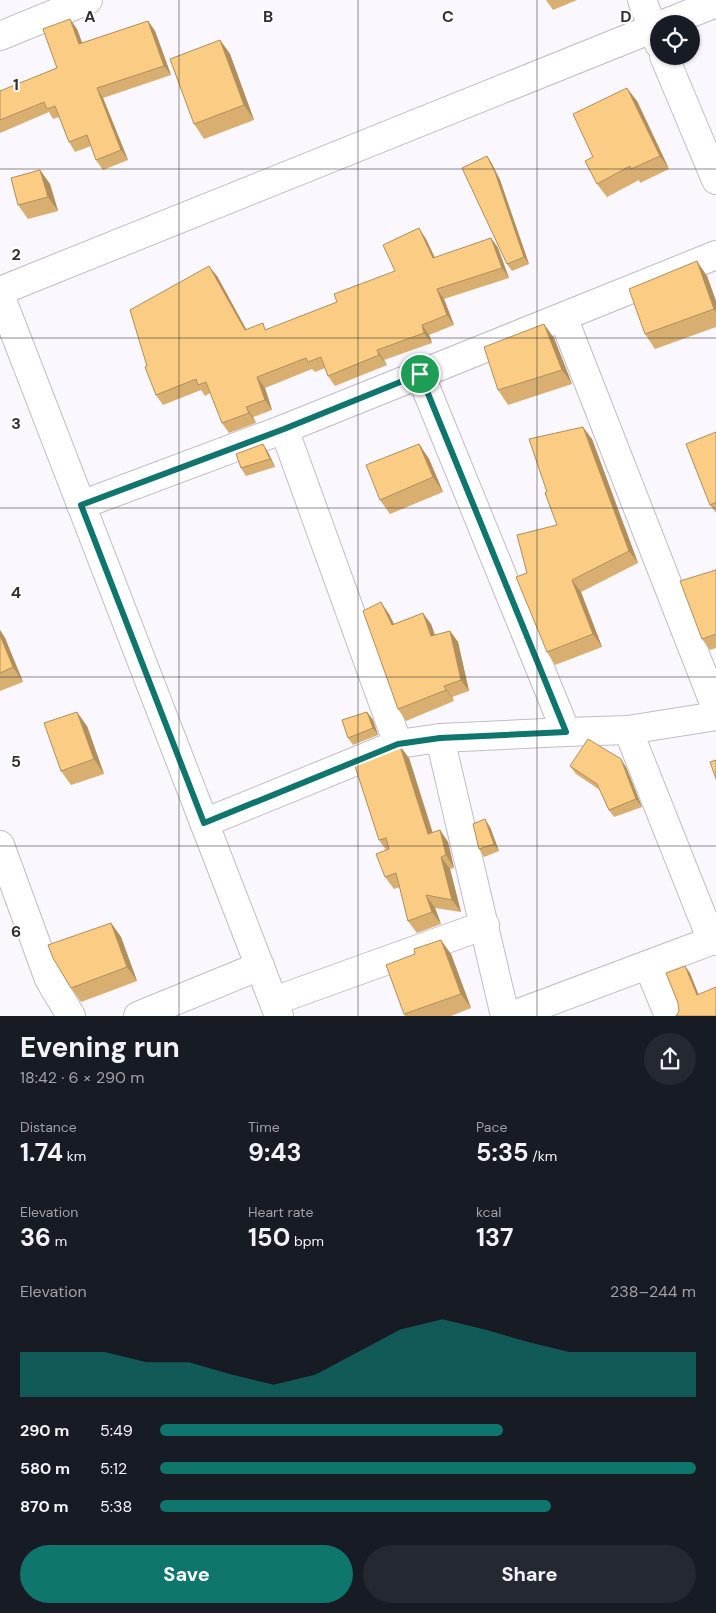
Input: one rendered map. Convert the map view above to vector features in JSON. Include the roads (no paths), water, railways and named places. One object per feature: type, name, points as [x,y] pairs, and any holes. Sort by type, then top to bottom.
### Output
[{"type":"street","points":[[0,36],[88,0]]},
{"type":"street","points":[[642,0],[650,15]]},
{"type":"street","points":[[689,15],[716,2]]},
{"type":"street","points":[[0,291],[650,33]]},
{"type":"street","points":[[668,65],[716,180]]},
{"type":"street","points":[[81,505],[284,429],[716,255]]},
{"type":"street","points":[[0,296],[276,1008],[485,925]]},
{"type":"street","points":[[563,317],[716,708]]},
{"type":"street","points":[[420,374],[566,732]]},
{"type":"street","points":[[284,429],[398,744]]},
{"type":"street","points":[[204,823],[398,744],[440,738],[628,730],[716,716]]},
{"type":"street","points":[[511,1016],[714,940],[628,730]]},
{"type":"street","points":[[440,738],[505,1016]]},
{"type":"street","points":[[1,850],[49,979],[71,1016]]},
{"type":"street","points":[[648,965],[669,1016]]},
{"type":"street","points":[[138,1016],[260,966]]}]
